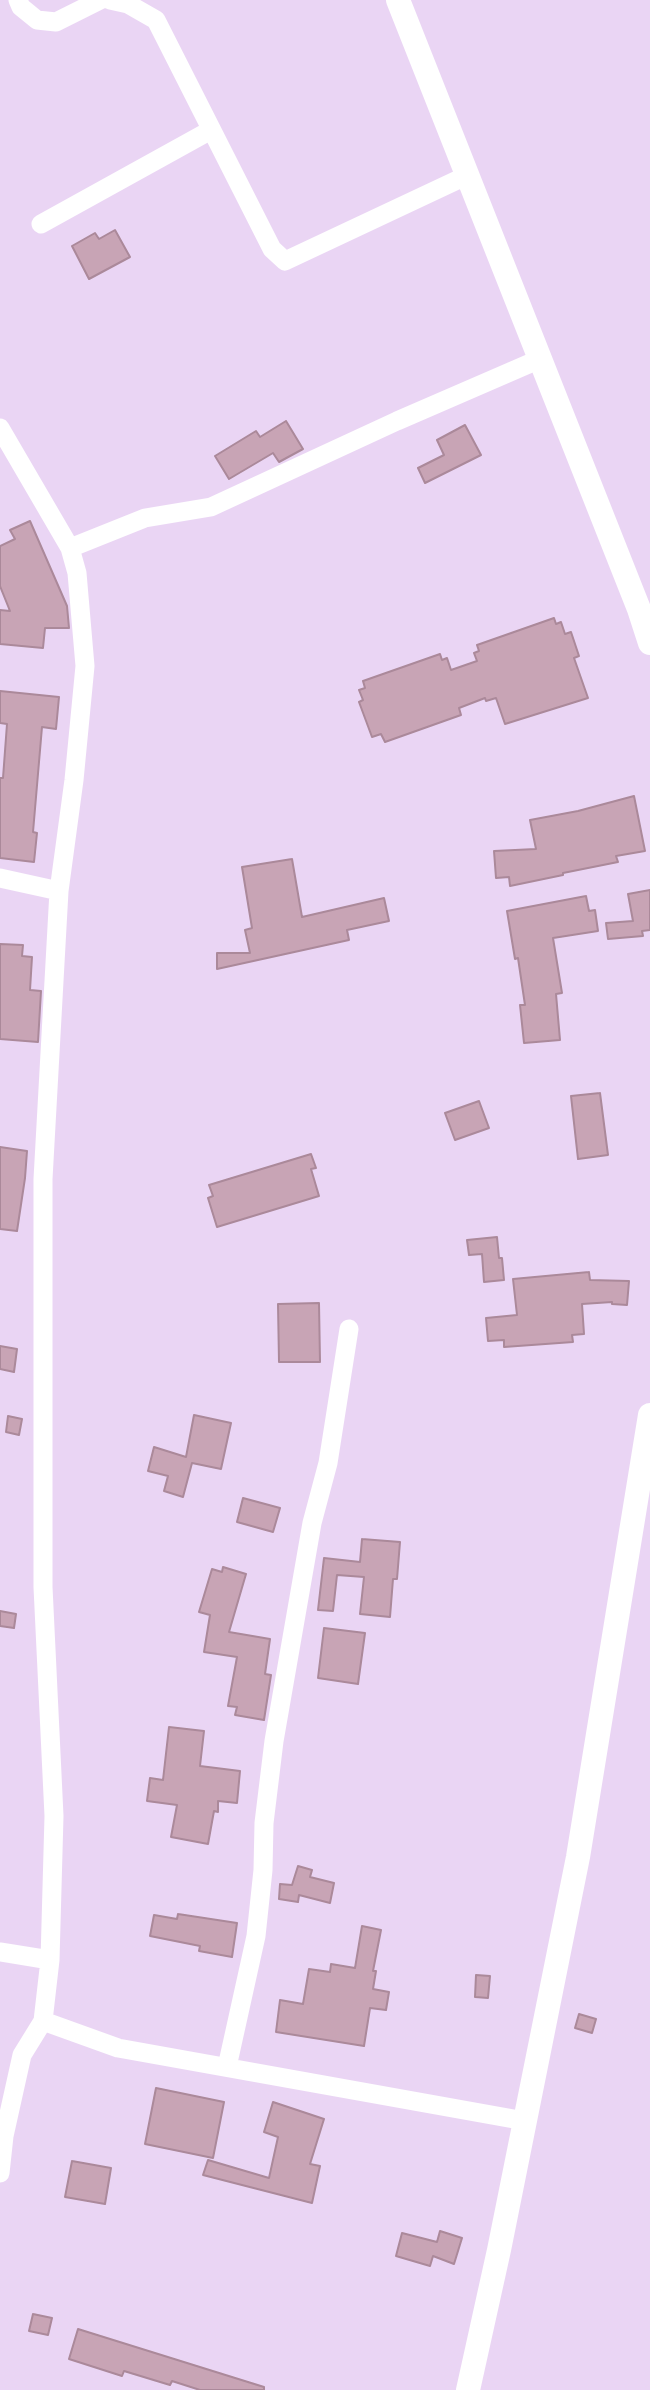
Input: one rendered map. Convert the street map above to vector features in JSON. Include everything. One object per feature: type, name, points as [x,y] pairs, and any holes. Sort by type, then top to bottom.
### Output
[{"type":"main road","points":[[398,0],[650,643]]},
{"type":"main road","points":[[468,2390],[578,1857],[650,1415]]},
{"type":"street","points":[[18,0],[21,7],[37,20],[56,22],[100,0]]},
{"type":"street","points":[[122,1],[156,20],[272,249],[285,261],[468,175]]},
{"type":"street","points":[[41,223],[211,130]]},
{"type":"street","points":[[69,548],[145,518],[211,507],[397,421],[540,359]]},
{"type":"street","points":[[0,429],[69,548],[77,573],[85,666],[74,780],[59,891],[43,1179],[43,1587],[54,1816],[50,1960],[43,2021],[22,2055],[4,2136],[0,2173]]},
{"type":"street","points":[[0,878],[59,891]]},
{"type":"street","points":[[227,2067],[256,1936],[263,1870],[264,1823],[274,1741],[312,1523],[328,1463],[349,1329]]},
{"type":"street","points":[[0,1952],[50,1960]]},
{"type":"street","points":[[43,2021],[118,2048],[525,2121]]},
{"type":"building","points":[[115,230],[130,257],[89,279],[72,246],[95,233],[99,239]]},
{"type":"building","points":[[286,421],[303,449],[279,462],[273,453],[229,479],[215,456],[256,431],[260,437]]},
{"type":"building","points":[[465,425],[481,455],[425,483],[418,468],[444,455],[437,440]]},
{"type":"building","points":[[30,521],[67,606],[69,628],[45,628],[43,648],[0,644],[0,610],[10,611],[0,586],[0,546],[15,539],[10,530]]},
{"type":"building","points":[[554,618],[556,624],[561,622],[565,634],[571,632],[579,656],[574,658],[588,698],[505,724],[496,698],[486,701],[485,698],[459,708],[461,715],[385,742],[381,734],[372,737],[359,702],[363,700],[359,690],[365,688],[363,681],[440,654],[442,660],[447,658],[451,670],[477,661],[474,653],[479,651],[477,645]]},
{"type":"building","points":[[0,691],[59,697],[56,729],[42,727],[33,832],[37,833],[34,862],[0,858],[0,778],[3,778],[7,724],[0,723]]},
{"type":"building","points":[[634,796],[645,851],[616,856],[618,862],[510,886],[509,877],[496,878],[494,851],[536,849],[530,820]]},
{"type":"building","points":[[292,859],[302,917],[384,898],[389,921],[347,930],[349,940],[217,969],[217,953],[250,953],[245,930],[252,928],[242,867]]},
{"type":"building","points":[[650,890],[650,930],[642,931],[643,936],[608,939],[606,923],[633,921],[628,894]]},
{"type":"building","points":[[586,896],[589,911],[595,910],[598,931],[553,938],[562,993],[556,994],[560,1040],[524,1043],[520,1005],[525,1005],[507,911]]},
{"type":"building","points":[[0,944],[23,945],[22,956],[32,957],[30,990],[41,991],[38,1042],[0,1039]]},
{"type":"building","points":[[600,1093],[608,1155],[578,1159],[571,1096]]},
{"type":"building","points":[[479,1101],[489,1128],[455,1140],[445,1113]]},
{"type":"building","points":[[0,1147],[27,1151],[17,1231],[0,1229]]},
{"type":"building","points":[[311,1154],[316,1168],[311,1169],[319,1196],[217,1227],[208,1198],[213,1196],[209,1185]]},
{"type":"building","points":[[497,1237],[504,1280],[484,1282],[482,1254],[469,1255],[467,1240]]},
{"type":"building","points":[[589,1272],[590,1280],[629,1281],[627,1305],[612,1302],[582,1304],[584,1334],[572,1335],[573,1342],[504,1347],[504,1340],[488,1341],[486,1318],[517,1315],[513,1279]]},
{"type":"building","points":[[319,1303],[320,1362],[279,1362],[278,1304]]},
{"type":"building","points":[[0,1346],[17,1349],[14,1372],[0,1369]]},
{"type":"building","points":[[194,1415],[231,1423],[221,1469],[192,1463],[183,1497],[164,1491],[168,1476],[148,1471],[154,1447],[186,1457]]},
{"type":"building","points":[[8,1416],[22,1419],[19,1435],[6,1432]]},
{"type":"building","points":[[243,1498],[280,1508],[273,1532],[237,1522]]},
{"type":"building","points":[[362,1539],[400,1542],[390,1617],[360,1614],[364,1577],[337,1575],[333,1611],[318,1610],[324,1558],[360,1562]]},
{"type":"building","points":[[223,1567],[246,1574],[229,1632],[270,1639],[265,1674],[271,1675],[264,1720],[235,1715],[237,1707],[228,1706],[237,1657],[204,1652],[210,1615],[199,1612],[212,1569],[222,1572]]},
{"type":"building","points":[[0,1611],[16,1614],[14,1628],[0,1626]]},
{"type":"building","points":[[324,1628],[365,1633],[358,1684],[318,1678]]},
{"type":"building","points":[[169,1727],[204,1731],[200,1766],[240,1771],[237,1803],[218,1801],[218,1812],[214,1811],[208,1844],[171,1837],[177,1805],[147,1801],[150,1778],[163,1780]]},
{"type":"building","points":[[298,1866],[312,1870],[310,1877],[334,1883],[330,1903],[299,1895],[298,1902],[279,1899],[280,1884],[292,1885]]},
{"type":"building","points":[[178,1914],[237,1923],[232,1957],[199,1951],[200,1946],[150,1936],[154,1915],[177,1919]]},
{"type":"building","points":[[362,1926],[381,1930],[373,1971],[376,1971],[373,1989],[389,1992],[386,2010],[370,2008],[364,2046],[276,2032],[280,2000],[303,2004],[309,1969],[330,1972],[331,1964],[355,1968]]},
{"type":"building","points":[[476,1975],[490,1976],[488,1998],[475,1997]]},
{"type":"building","points":[[579,2014],[596,2019],[592,2033],[575,2028]]},
{"type":"building","points":[[156,2088],[224,2102],[213,2158],[145,2144]]},
{"type":"building","points":[[273,2102],[324,2119],[310,2164],[320,2166],[312,2203],[203,2175],[208,2160],[269,2178],[278,2137],[264,2132]]},
{"type":"building","points":[[72,2161],[111,2168],[105,2204],[65,2197]]},
{"type":"building","points":[[440,2231],[462,2238],[454,2264],[433,2256],[430,2266],[396,2256],[402,2233],[437,2242]]},
{"type":"building","points":[[33,2314],[52,2318],[48,2335],[29,2331]]},
{"type":"building","points":[[78,2329],[264,2387],[264,2390],[200,2390],[172,2381],[170,2385],[124,2371],[122,2376],[69,2359]]}]
